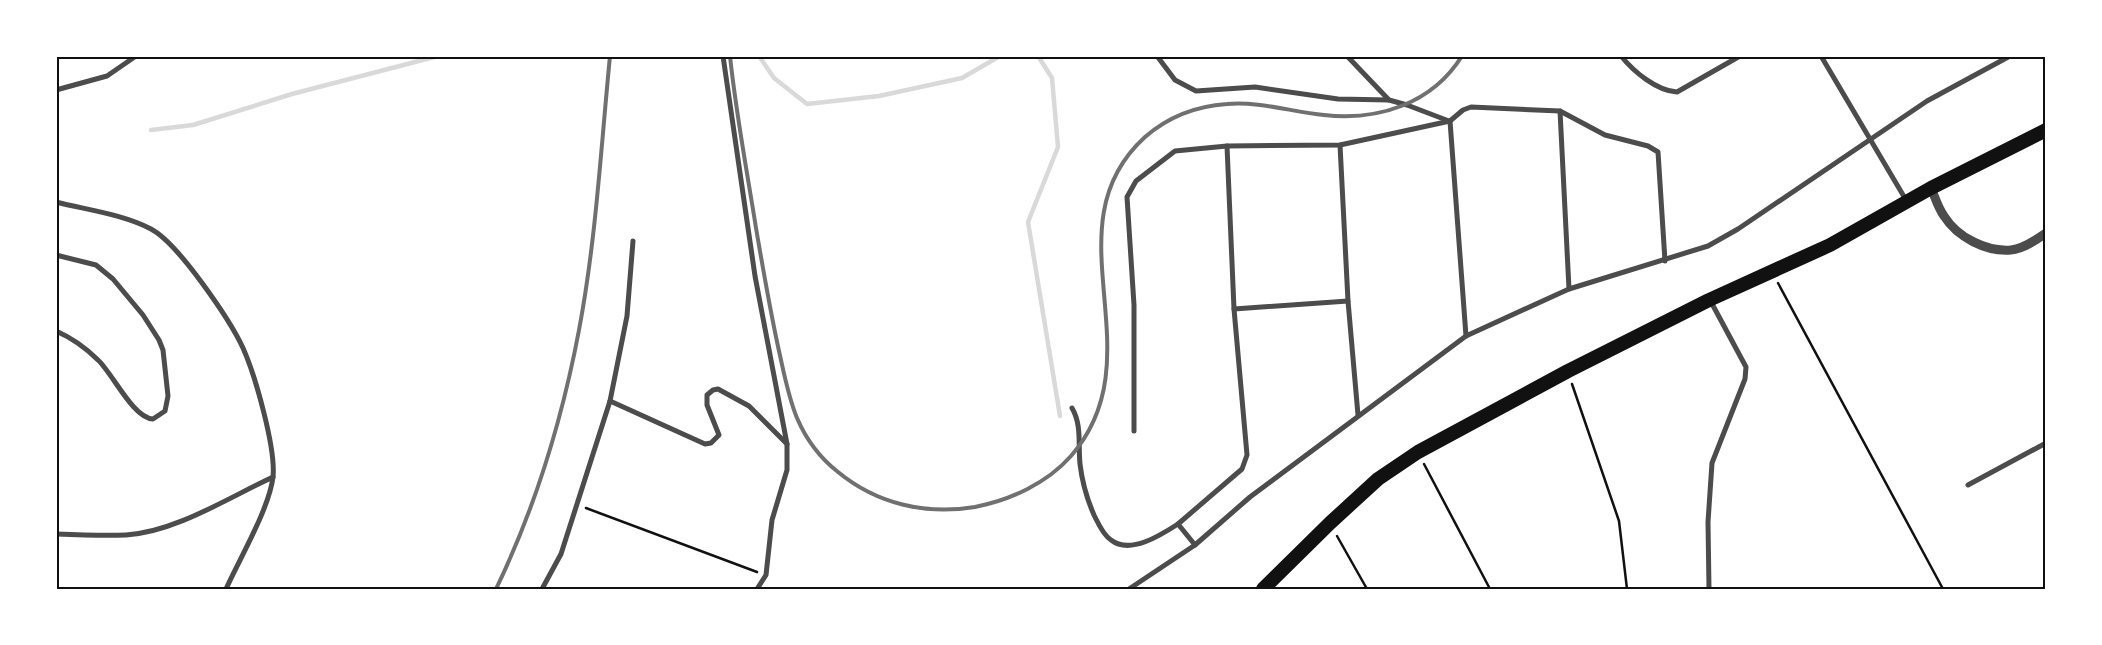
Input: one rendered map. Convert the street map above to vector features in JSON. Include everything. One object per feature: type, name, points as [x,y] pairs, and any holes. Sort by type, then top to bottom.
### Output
[{"type":"highway","points":[[1263,589],[1378,479],[1418,452],[1568,371],[1710,300],[1830,246],[1931,188],[2046,130]]},
{"type":"street","points":[[56,90],[107,76],[136,56]]},
{"type":"street","points":[[723,56],[755,276],[787,444],[787,470],[772,520],[766,575],[757,589]]},
{"type":"street","points":[[1157,56],[1175,80],[1196,91],[1254,87],[1338,99],[1389,100],[1450,121]]},
{"type":"street","points":[[1347,56],[1389,100]]},
{"type":"street","points":[[1621,56],[1637,73],[1668,92],[1678,92],[1740,56]]},
{"type":"street","points":[[1821,56],[1907,202]]},
{"type":"street","points":[[1129,589],[1195,545],[1250,496],[1358,414],[1466,336],[1570,289],[1665,261],[1708,246],[1738,229],[1927,101],[2010,56]]},
{"type":"street","points":[[1134,431],[1134,305],[1127,197],[1136,181],[1175,152],[1227,146],[1340,145],[1450,121],[1462,110],[1471,107],[1560,111],[1605,135],[1648,146],[1658,152],[1660,157],[1665,261]]},
{"type":"street","points":[[1560,111],[1570,289]]},
{"type":"street","points":[[1450,121],[1466,336]]},
{"type":"street","points":[[1340,145],[1348,301],[1358,414]]},
{"type":"street","points":[[1072,408],[1079,426],[1080,463],[1086,492],[1098,523],[1109,540],[1123,545],[1152,539],[1178,524],[1242,469],[1247,455],[1234,309],[1227,146]]},
{"type":"street","points":[[1931,188],[1943,215],[1951,226],[1968,240],[1983,246],[1999,250],[2012,250],[2032,242],[2046,233]]},
{"type":"street","points":[[56,202],[120,218],[151,229],[181,254],[243,348],[262,410],[273,477],[260,518],[226,589]]},
{"type":"street","points":[[542,589],[561,554],[610,401],[627,316],[634,241]]},
{"type":"street","points":[[56,255],[96,266],[123,289],[143,315],[163,350],[168,396],[164,411],[153,419],[147,419],[137,411],[100,362],[69,337],[56,331]]},
{"type":"street","points":[[1709,589],[1708,522],[1712,463],[1745,379],[1746,367],[1710,300]]},
{"type":"street","points":[[1234,309],[1348,301]]},
{"type":"street","points":[[610,401],[705,444],[711,443],[719,435],[707,405],[708,395],[713,390],[718,389],[750,406],[787,444]]},
{"type":"street","points":[[1968,485],[2046,444]]},
{"type":"street","points":[[56,534],[127,535],[155,530],[179,521],[273,477]]},
{"type":"street","points":[[1178,524],[1195,545]]},
{"type":"path","points":[[1773,273],[1943,589]]},
{"type":"path","points":[[1568,371],[1619,521],[1627,589]]},
{"type":"path","points":[[1418,452],[1490,589]]},
{"type":"path","points":[[578,505],[766,575]]},
{"type":"path","points":[[1330,523],[1367,589]]},
{"type":"waterway","points":[[151,130],[193,125],[292,94],[438,56]]},
{"type":"waterway","points":[[759,56],[774,78],[807,104],[879,96],[962,78],[1000,56]]},
{"type":"waterway","points":[[1038,56],[1052,78],[1058,147],[1028,222],[1060,416]]},
{"type":"railway","points":[[496,589],[523,526],[546,462],[572,364],[590,262],[610,56]]},
{"type":"railway","points":[[730,56],[738,121],[767,290],[786,384],[797,418],[809,441],[819,454],[831,467],[853,483],[885,499],[920,508],[938,509],[956,509],[988,504],[1015,495],[1040,482],[1071,456],[1095,417],[1106,376],[1107,334],[1101,251],[1104,211],[1117,172],[1145,137],[1173,118],[1194,110],[1216,105],[1251,104],[1312,114],[1344,116],[1383,112],[1402,106],[1435,86],[1450,73],[1462,56]]}]
